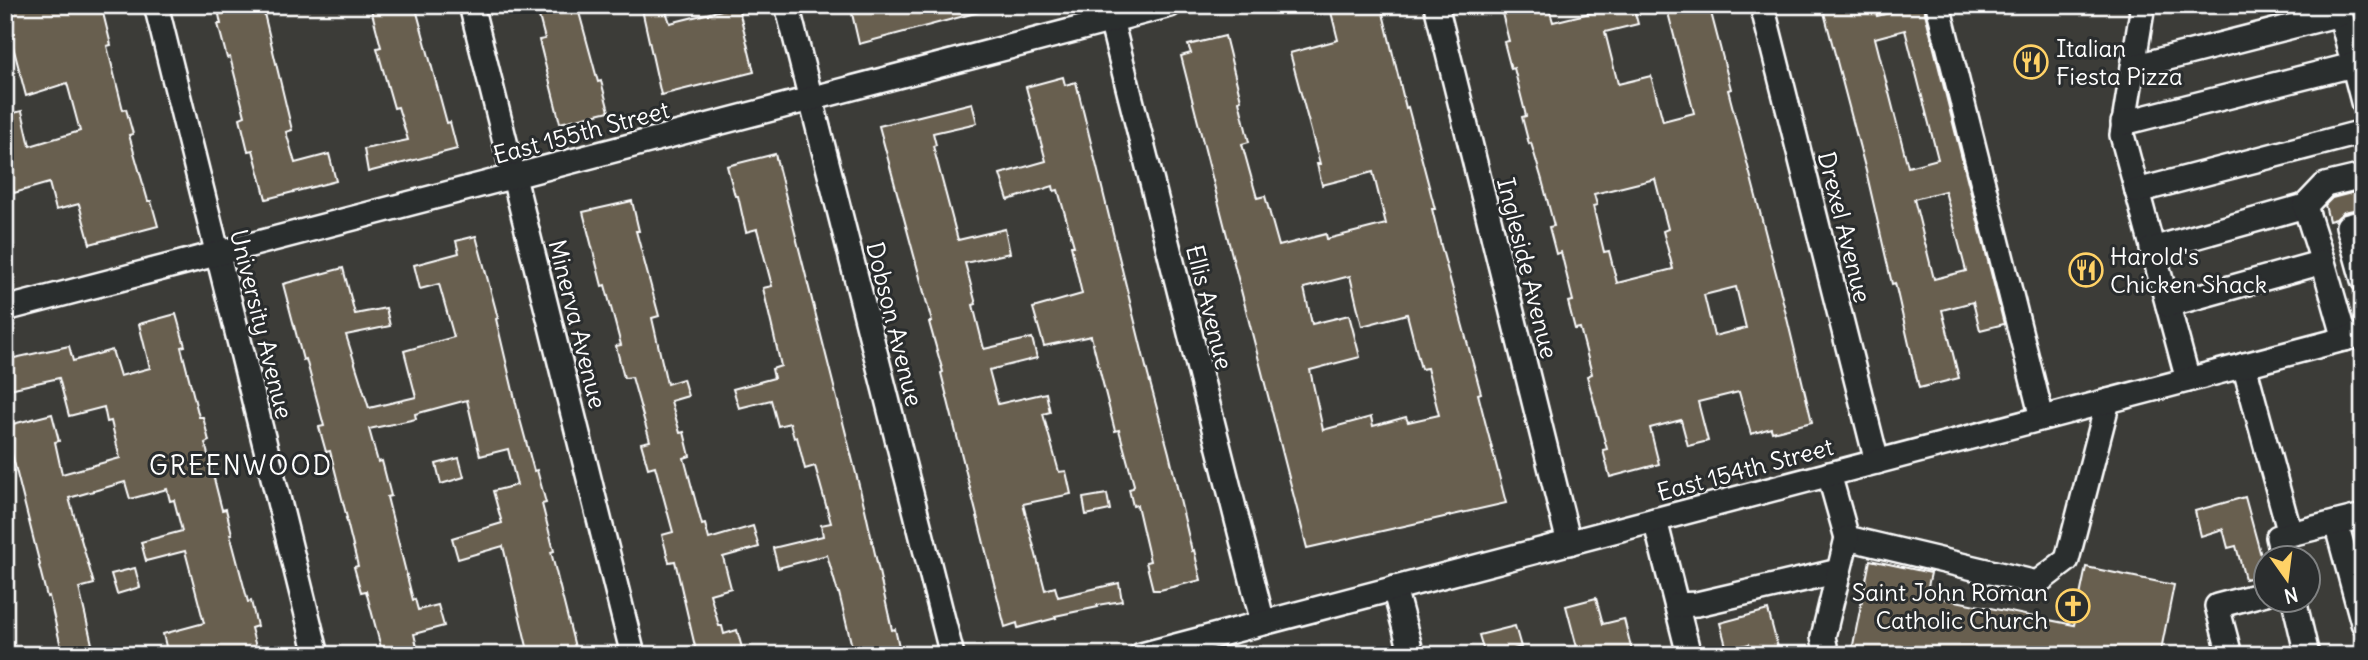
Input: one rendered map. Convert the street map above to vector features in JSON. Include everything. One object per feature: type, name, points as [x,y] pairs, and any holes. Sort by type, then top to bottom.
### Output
[{"type":"street","name":"University Avenue","points":[[156,5],[317,655]]},
{"type":"street","name":"Minerva Avenue","points":[[471,5],[633,655]]},
{"type":"street","name":"Dobson Avenue","points":[[787,5],[952,655]]},
{"type":"street","name":"East 155th Street","points":[[5,309],[811,99],[1109,13],[1170,5]]},
{"type":"street","name":"Ingleside Avenue","points":[[1436,5],[1569,543]]},
{"type":"street","name":"Drexel Avenue","points":[[1762,5],[1877,462]]},
{"type":"street","points":[[1938,5],[2042,418]]},
{"type":"street","points":[[2140,5],[2142,11],[2122,135],[2188,380]]},
{"type":"street","points":[[2133,67],[2339,10],[2363,102]]},
{"type":"street","name":"Ellis Avenue","points":[[1109,13],[1263,623]]},
{"type":"street","points":[[2123,123],[2353,65]]},
{"type":"street","points":[[2137,191],[2363,132]]},
{"type":"street","points":[[2152,248],[2305,206],[2325,185],[2363,176]]},
{"type":"street","points":[[2305,206],[2323,262],[2354,337]]},
{"type":"street","points":[[2363,222],[2348,226],[2359,255],[2363,281]]},
{"type":"street","points":[[2168,305],[2323,262]]},
{"type":"street","name":"East 154th Street","points":[[1142,655],[2354,337]]},
{"type":"street","points":[[2244,366],[2290,534]]},
{"type":"street","points":[[1847,538],[2037,583],[2067,560],[2108,401]]},
{"type":"street","points":[[1827,655],[1823,638],[1847,538],[1829,474]]},
{"type":"street","points":[[2280,544],[2278,537],[2363,516]]},
{"type":"street","points":[[1655,520],[1689,655]]},
{"type":"street","points":[[2336,523],[2363,623]]},
{"type":"street","points":[[1677,605],[1697,604],[1839,571]]},
{"type":"street","points":[[1394,589],[1412,655]]},
{"type":"street","points":[[2230,655],[2217,606],[2252,597]]},
{"type":"street","points":[[2297,614],[2307,655]]},
{"type":"building","points":[[5,5],[101,5],[111,45],[107,46],[123,110],[126,109],[133,134],[129,135],[158,226],[90,244],[79,204],[56,210],[49,183],[14,193],[5,160],[5,115],[22,111],[30,146],[80,131],[67,83],[26,96],[5,16]]},
{"type":"building","points":[[217,5],[262,5],[292,130],[286,132],[295,163],[329,154],[336,181],[266,199],[253,150],[248,151],[240,118],[245,116],[230,57],[227,58],[218,24],[221,24]]},
{"type":"building","points":[[370,5],[415,5],[447,123],[450,122],[457,149],[368,172],[364,149],[408,140],[398,107],[394,108],[384,73],[377,48],[381,47]]},
{"type":"building","points":[[536,5],[577,5],[598,82],[601,81],[609,111],[560,123],[539,40],[545,39]]},
{"type":"building","points":[[641,5],[664,5],[670,23],[738,6],[754,72],[661,95]]},
{"type":"building","points":[[850,5],[982,5],[983,11],[859,44]]},
{"type":"building","points":[[1339,5],[1381,5],[1406,108],[1408,107],[1435,209],[1432,209],[1481,393],[1478,394],[1506,503],[1307,548],[1181,56],[1191,53],[1188,45],[1225,36],[1249,142],[1242,144],[1257,198],[1265,196],[1279,246],[1326,234],[1327,239],[1386,224],[1373,172],[1322,185],[1317,164],[1320,164],[1290,53],[1338,40],[1330,8]],"holes":[[[1350,276],[1362,326],[1407,314],[1421,369],[1427,368],[1439,415],[1408,422],[1406,417],[1373,426],[1371,417],[1323,430],[1310,370],[1360,357],[1349,315],[1312,324],[1304,288]]]},
{"type":"building","points":[[1500,5],[1548,5],[1553,22],[1633,5],[1638,24],[1605,32],[1618,84],[1651,76],[1663,121],[1694,113],[1666,5],[1709,5],[1812,422],[1751,434],[1739,392],[1698,402],[1708,441],[1688,446],[1681,420],[1650,428],[1659,464],[1610,477],[1603,450],[1607,449],[1587,376],[1592,374],[1580,328],[1575,329],[1568,302],[1573,301],[1561,252],[1556,254],[1549,227],[1554,226],[1522,117],[1526,116],[1514,68],[1511,69],[1504,42],[1509,41]],"holes":[[[1655,179],[1668,229],[1663,231],[1673,269],[1617,283],[1609,251],[1604,252],[1593,206],[1597,205],[1594,194]],[[1736,287],[1746,328],[1714,336],[1704,295]]]},
{"type":"building","points":[[1822,5],[1874,5],[1877,16],[1923,5],[2004,324],[1980,330],[1973,302],[1942,310],[1959,378],[1919,388]],"holes":[[[1905,30],[1938,159],[1908,167],[1875,38]],[[1945,191],[1966,271],[1934,279],[1914,199]]]},
{"type":"building","points":[[1063,77],[1065,85],[1076,82],[1201,580],[1160,590],[1153,590],[1146,562],[1150,561],[1137,505],[1133,506],[1129,489],[1134,485],[1119,430],[1115,431],[1091,336],[1044,346],[1033,308],[1082,294],[1071,246],[1074,246],[1058,190],[1054,191],[1053,186],[1008,200],[1000,174],[1046,161],[1026,87]]},
{"type":"building","points":[[972,103],[977,123],[933,133],[936,145],[933,146],[958,240],[1005,229],[1010,253],[965,263],[984,349],[1032,338],[1037,358],[989,370],[998,404],[1046,393],[1050,412],[1043,414],[1059,472],[1066,471],[1071,494],[1023,504],[1045,590],[1055,587],[1058,597],[1119,583],[1122,601],[1097,605],[1098,607],[1055,616],[1056,618],[1018,628],[1017,623],[1005,627],[941,373],[943,372],[929,322],[932,322],[879,126]]},
{"type":"building","points":[[775,154],[865,509],[892,630],[895,629],[901,655],[854,655],[827,555],[778,568],[773,548],[823,536],[821,525],[831,523],[815,466],[805,469],[797,437],[794,438],[790,423],[778,426],[771,400],[739,408],[733,389],[774,378],[772,369],[781,366],[763,288],[772,286],[757,229],[746,232],[738,196],[735,196],[727,166]]},
{"type":"building","points":[[2363,190],[2363,208],[2344,212],[2329,221],[2325,205],[2332,198]]},
{"type":"building","points":[[632,201],[639,231],[636,231],[659,316],[652,318],[667,384],[683,379],[688,396],[671,401],[680,433],[684,432],[690,456],[684,458],[702,525],[705,524],[709,539],[753,526],[759,547],[723,557],[731,588],[710,594],[719,626],[722,626],[724,634],[737,630],[742,648],[715,655],[697,655],[675,561],[669,562],[662,535],[673,532],[655,466],[648,468],[641,443],[650,441],[632,377],[624,378],[616,346],[621,345],[583,212]]},
{"type":"building","points":[[476,236],[498,318],[496,319],[518,412],[546,503],[542,504],[554,551],[551,552],[577,655],[529,655],[503,546],[458,559],[452,538],[502,523],[493,491],[517,485],[508,449],[480,456],[467,400],[415,414],[416,419],[369,429],[378,462],[382,461],[391,496],[387,497],[413,600],[415,599],[418,610],[438,605],[444,626],[414,634],[419,655],[383,655],[366,591],[361,592],[354,567],[358,566],[347,518],[330,451],[326,452],[319,427],[324,426],[283,284],[343,268],[355,314],[386,308],[390,326],[346,335],[369,408],[416,397],[404,351],[454,337],[439,284],[420,289],[414,265],[459,253],[456,241]]},
{"type":"building","points":[[176,314],[185,346],[181,347],[199,417],[203,417],[209,441],[205,443],[222,510],[226,509],[248,602],[251,601],[257,626],[251,628],[258,655],[168,655],[163,634],[204,623],[185,551],[146,561],[141,542],[182,531],[174,500],[170,501],[167,489],[130,499],[125,482],[69,498],[94,584],[79,588],[92,644],[62,651],[5,426],[52,414],[59,441],[55,442],[62,474],[120,458],[111,421],[107,422],[104,407],[69,416],[59,378],[5,390],[5,360],[69,346],[73,361],[112,350],[120,376],[150,368],[139,324]]},
{"type":"building","points":[[459,458],[464,477],[441,484],[436,464]]},
{"type":"building","points":[[1107,494],[1110,510],[1086,515],[1083,498]]},
{"type":"building","points":[[2245,497],[2258,544],[2252,544],[2252,577],[2245,579],[2236,546],[2228,548],[2223,529],[2201,536],[2195,511]]},
{"type":"building","points":[[1870,560],[1931,573],[1926,595],[2074,625],[2086,567],[2174,585],[2160,655],[1851,655]]},
{"type":"building","points":[[135,568],[140,587],[117,594],[111,574]]},
{"type":"building","points":[[1596,598],[1603,624],[1624,619],[1633,655],[1579,655],[1566,606]]},
{"type":"building","points":[[1768,610],[1780,655],[1752,655],[1749,644],[1727,650],[1720,623]]},
{"type":"building","points":[[1515,626],[1521,647],[1514,649],[1516,655],[1485,655],[1479,635]]},
{"type":"place","name":"Italian Fiesta Pizza","points":[[2031,62]]},
{"type":"place","name":"Harold's Chicken Shack","points":[[2086,270]]},
{"type":"place","name":"Saint John Roman Catholic Church","points":[[2073,606]]},
{"type":"district","name":"GREENWOOD","points":[[241,465]]}]
